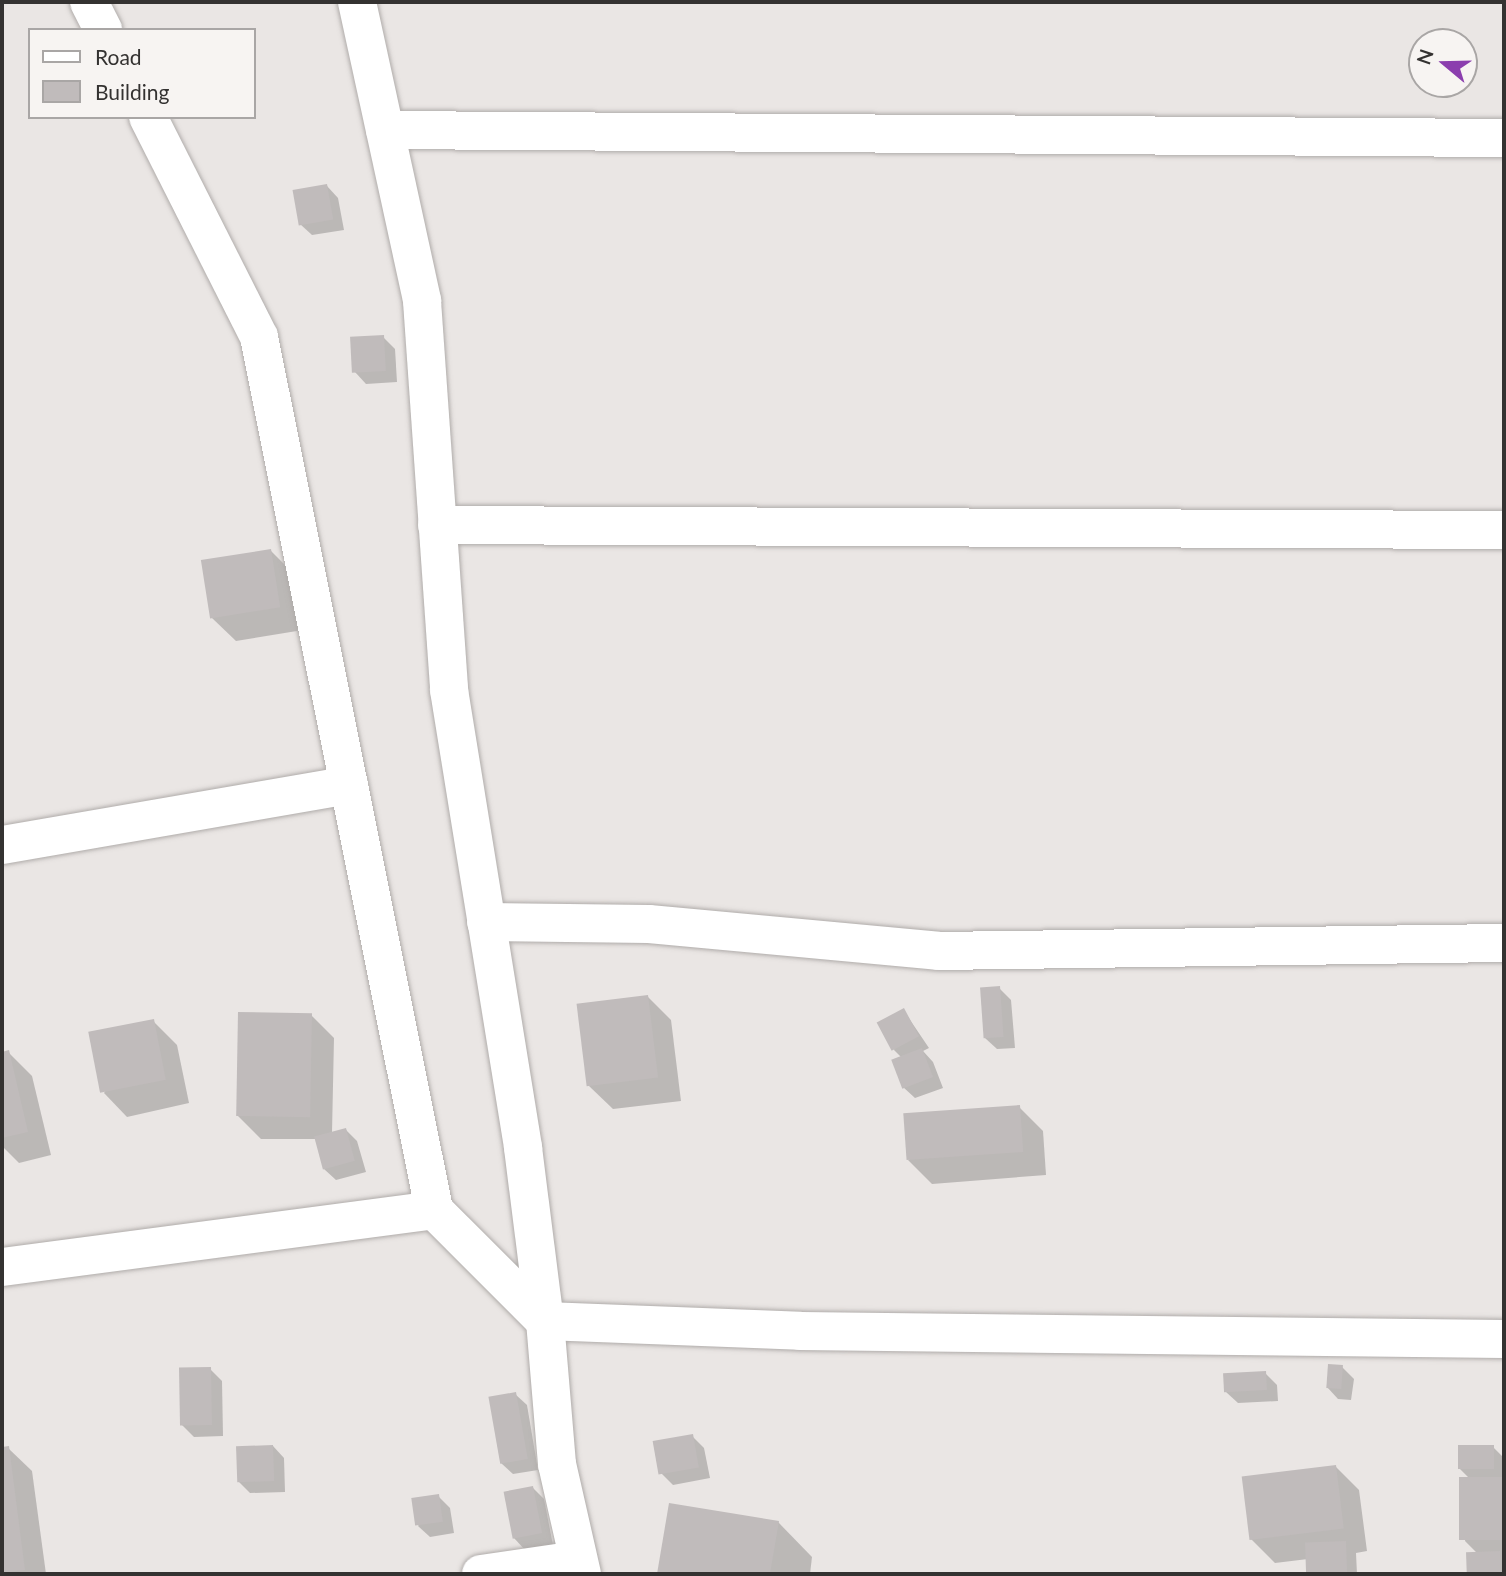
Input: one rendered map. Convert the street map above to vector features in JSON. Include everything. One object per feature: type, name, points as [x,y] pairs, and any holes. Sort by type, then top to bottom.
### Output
[{"type":"street","points":[[89,2],[102,28]]},
{"type":"street","points":[[357,2],[422,300],[449,690],[545,1321],[557,1464],[580,1567],[481,1574]]},
{"type":"street","points":[[149,119],[259,337],[434,1210],[545,1321],[800,1331],[1504,1339]]},
{"type":"street","points":[[385,130],[1504,138]]},
{"type":"street","points":[[437,525],[1504,530]]},
{"type":"street","points":[[2,845],[349,785]]},
{"type":"street","points":[[486,922],[649,924],[938,951],[1504,943]]},
{"type":"street","points":[[2,1266],[434,1210]]},
{"type":"building","points":[[327,184],[333,219],[299,226],[293,190]]},
{"type":"building","points":[[384,335],[386,371],[352,373],[350,337]]},
{"type":"building","points":[[271,549],[280,607],[210,618],[201,560]]},
{"type":"building","points":[[1000,986],[1004,1037],[984,1038],[980,987]]},
{"type":"building","points":[[648,995],[658,1077],[587,1086],[577,1004]]},
{"type":"building","points":[[904,1008],[919,1036],[892,1051],[877,1023]]},
{"type":"building","points":[[238,1012],[312,1013],[310,1117],[236,1116]]},
{"type":"building","points":[[154,1019],[166,1080],[100,1093],[88,1032]]},
{"type":"building","points":[[922,1048],[933,1077],[902,1089],[891,1060]]},
{"type":"building","points":[[9,1050],[28,1132],[2,1138],[2,1052]]},
{"type":"building","points":[[1020,1105],[1023,1152],[907,1160],[903,1113]]},
{"type":"building","points":[[346,1128],[355,1161],[323,1169],[314,1137]]},
{"type":"building","points":[[1328,1364],[1343,1365],[1341,1389],[1326,1388]]},
{"type":"building","points":[[211,1367],[212,1425],[180,1426],[179,1368]]},
{"type":"building","points":[[1266,1371],[1267,1390],[1224,1392],[1223,1373]]},
{"type":"building","points":[[516,1392],[528,1459],[500,1464],[488,1397]]},
{"type":"building","points":[[693,1434],[699,1467],[659,1475],[653,1441]]},
{"type":"building","points":[[273,1445],[274,1481],[237,1482],[236,1446]]},
{"type":"building","points":[[1458,1445],[1494,1445],[1494,1469],[1458,1469]]},
{"type":"building","points":[[9,1446],[25,1570],[2,1573],[2,1447]]},
{"type":"building","points":[[1336,1465],[1344,1529],[1250,1540],[1242,1477]]},
{"type":"building","points":[[1459,1477],[1504,1477],[1504,1540],[1459,1540]]},
{"type":"building","points":[[533,1486],[542,1533],[513,1539],[504,1492]]},
{"type":"building","points":[[439,1494],[443,1522],[415,1526],[411,1498]]},
{"type":"building","points":[[669,1503],[779,1521],[770,1574],[657,1574]]},
{"type":"building","points":[[1346,1541],[1347,1574],[1306,1574],[1305,1542]]},
{"type":"building","points":[[1500,1551],[1501,1574],[1467,1574],[1466,1552]]}]
